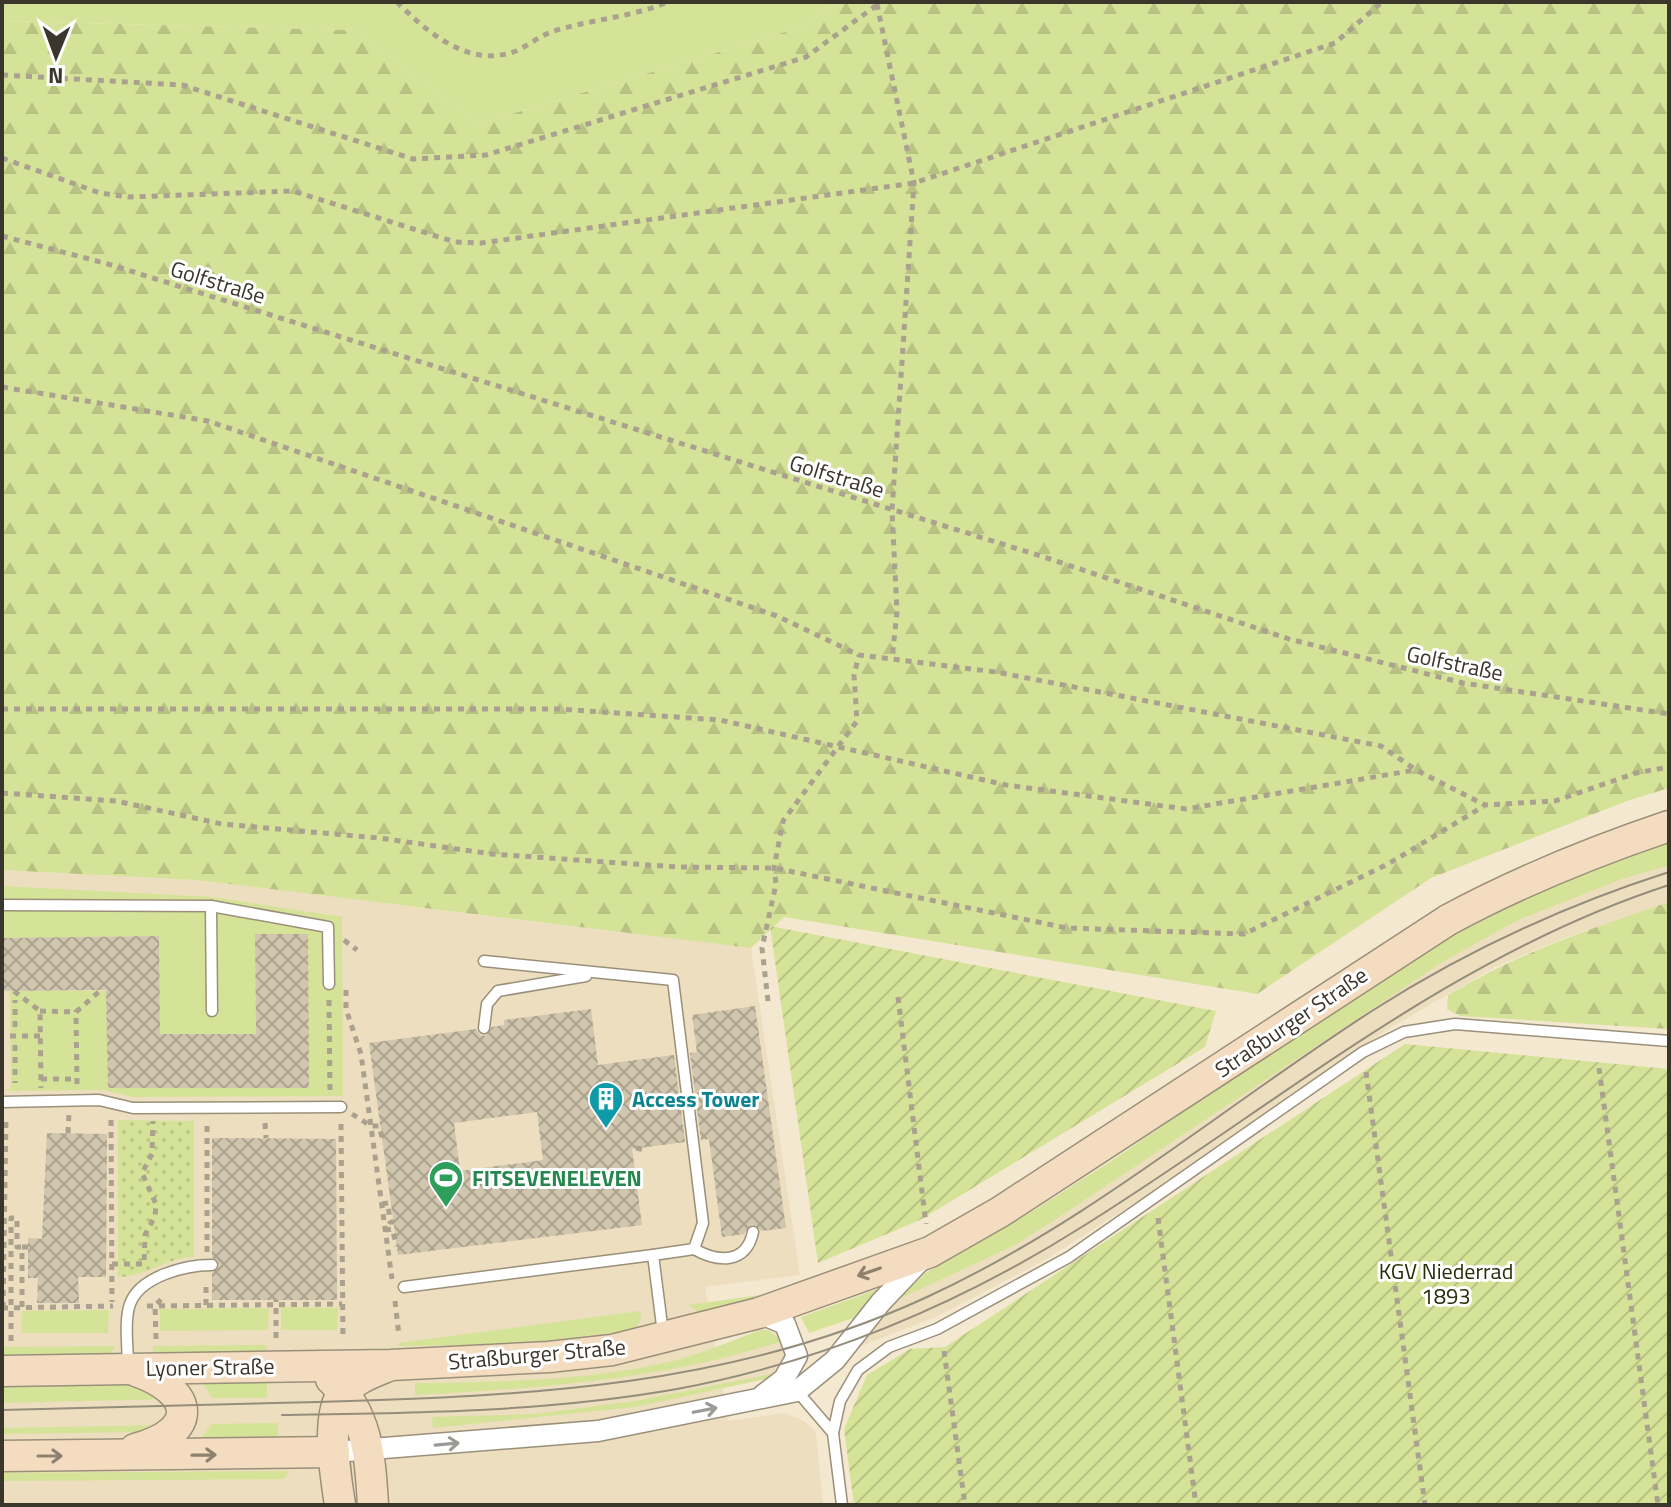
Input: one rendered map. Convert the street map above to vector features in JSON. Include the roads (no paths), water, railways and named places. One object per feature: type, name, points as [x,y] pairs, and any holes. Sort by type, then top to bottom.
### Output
[{"type":"main road","name":"Straßburger Straße","points":[[312,1364],[391,1365],[549,1357],[612,1350],[759,1313],[928,1242],[1051,1181],[1448,920],[1541,873],[1669,826]]},
{"type":"main road","name":"Lyoner Straße","points":[[2,1371],[312,1364]]},
{"type":"main road","points":[[312,1364],[344,1391],[358,1414],[369,1449],[373,1505]]},
{"type":"main road","points":[[340,1505],[334,1452],[335,1414],[344,1391],[367,1375],[391,1365]]},
{"type":"main road","points":[[98,1456],[163,1440],[173,1433],[182,1417],[182,1405],[177,1393],[153,1377],[128,1369]]},
{"type":"main road","points":[[2,1456],[334,1452]]},
{"type":"street","name":"Straßburger Straße","points":[[369,1449],[598,1431],[797,1391],[835,1360],[928,1242]]},
{"type":"street","name":"Straßburger Straße","points":[[752,1401],[784,1379],[797,1356],[785,1324],[759,1313]]},
{"type":"street","points":[[334,1452],[369,1449]]},
{"type":"lane","points":[[2,905],[211,906],[328,927],[329,984]]},
{"type":"lane","points":[[211,906],[212,1011]]},
{"type":"lane","points":[[484,961],[673,980],[703,1223],[694,1249]]},
{"type":"lane","points":[[484,1028],[487,1004],[507,987],[600,974]]},
{"type":"lane","points":[[842,1505],[833,1433],[840,1401],[858,1370],[889,1347],[937,1329],[1069,1257],[1363,1052],[1404,1032],[1455,1024],[1669,1041]]},
{"type":"lane","points":[[4,1102],[76,1101],[154,1108],[335,1107]]},
{"type":"lane","points":[[404,1287],[694,1249],[712,1258],[729,1259],[747,1249],[753,1232]]},
{"type":"lane","points":[[653,1255],[663,1339]]},
{"type":"lane","points":[[128,1369],[129,1306],[145,1285],[187,1266],[209,1264]]},
{"type":"lane","points":[[797,1391],[833,1433]]},
{"type":"tram line","points":[[2,1410],[474,1396],[628,1381],[780,1351],[854,1327],[927,1297],[987,1267],[1101,1198],[1319,1046],[1410,988],[1518,931],[1592,899],[1669,872]]},
{"type":"tram line","points":[[282,1415],[480,1410],[628,1397],[731,1377],[837,1346],[939,1304],[1038,1254],[1367,1037],[1512,951],[1589,915],[1669,885]]},
{"type":"place","name":"Access Tower","points":[[606,1130]]},
{"type":"place","name":"FITSEVENELEVEN","points":[[446,1209]]},
{"type":"park label","name":"KGV Niederrad 1893","points":[[1446,1284]]}]
